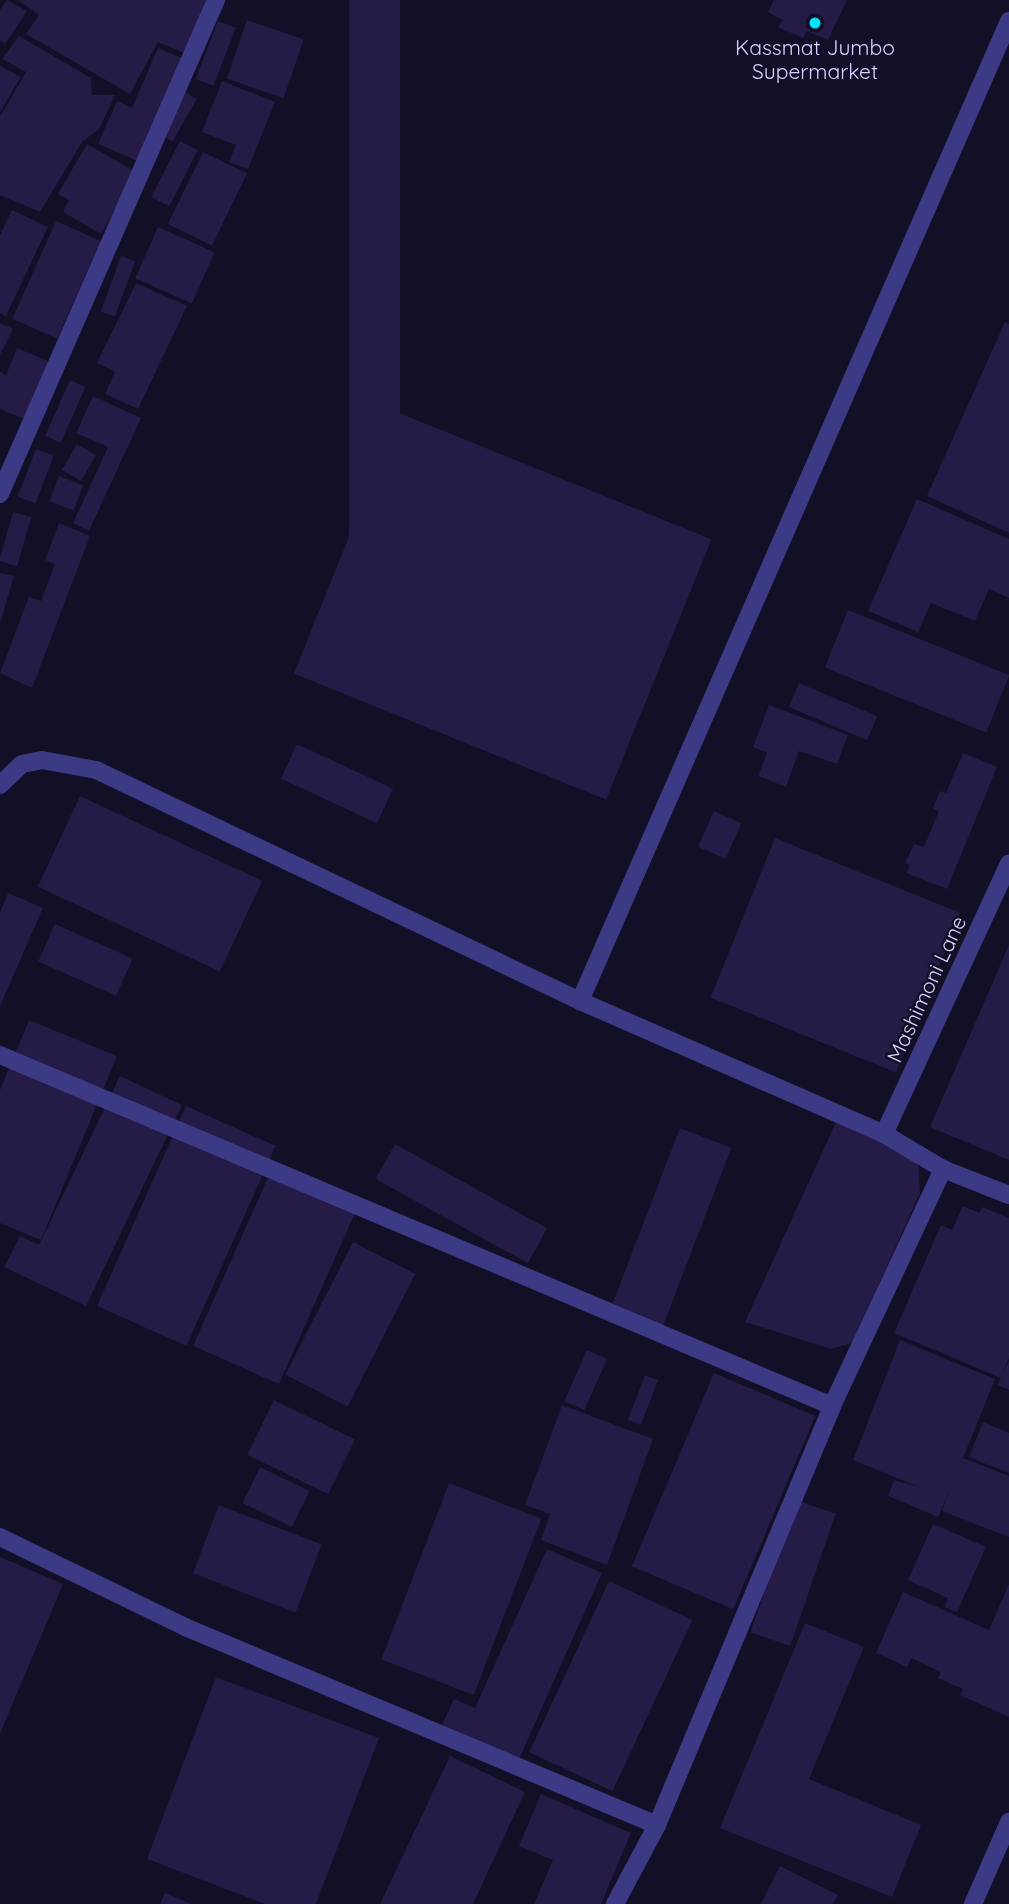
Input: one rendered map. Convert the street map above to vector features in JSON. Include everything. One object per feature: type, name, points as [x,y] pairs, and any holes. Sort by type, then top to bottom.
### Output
[{"type":"street","points":[[0,494],[216,0]]},
{"type":"street","points":[[580,1001],[1009,21]]},
{"type":"street","points":[[0,785],[22,764],[41,760],[96,771],[580,1001],[884,1134],[943,1169],[1009,1195]]},
{"type":"street","name":"Mashimoni Lane","points":[[884,1134],[1009,863]]},
{"type":"street","points":[[0,1055],[832,1406]]},
{"type":"street","points":[[615,1904],[657,1825],[832,1406],[943,1169]]},
{"type":"street","points":[[0,1537],[185,1627],[657,1825]]},
{"type":"street","points":[[973,1904],[1009,1822]]},
{"type":"building","points":[[7,0],[27,11],[5,44],[0,40],[0,10]]},
{"type":"building","points":[[18,0],[213,0],[189,55],[158,42],[130,94],[26,34],[39,15]]},
{"type":"building","points":[[349,0],[400,0],[400,565],[349,565]]},
{"type":"building","points":[[774,0],[847,0],[828,40],[807,31],[803,38],[778,27],[783,20],[768,12]]},
{"type":"building","points":[[247,20],[304,40],[284,98],[227,79]]},
{"type":"building","points":[[218,21],[236,28],[214,86],[196,79]]},
{"type":"building","points":[[19,36],[91,78],[92,95],[115,95],[99,129],[82,142],[40,212],[0,195],[0,117],[26,72],[2,59]]},
{"type":"building","points":[[158,48],[186,60],[140,162],[98,144],[117,101],[132,108]]},
{"type":"building","points":[[0,66],[21,77],[0,112]]},
{"type":"building","points":[[222,81],[275,102],[248,169],[229,162],[236,145],[202,132]]},
{"type":"building","points":[[183,91],[197,99],[172,141],[158,133]]},
{"type":"building","points":[[180,141],[198,150],[169,206],[151,197]]},
{"type":"building","points":[[87,144],[136,172],[101,234],[63,212],[69,200],[58,194]]},
{"type":"building","points":[[203,152],[247,173],[212,245],[168,224]]},
{"type":"building","points":[[12,210],[48,227],[6,316],[0,313],[0,235]]},
{"type":"building","points":[[56,221],[101,241],[57,339],[12,319]]},
{"type":"building","points":[[158,227],[215,252],[192,303],[135,278]]},
{"type":"building","points":[[121,256],[135,261],[115,317],[101,311]]},
{"type":"building","points":[[136,283],[187,306],[138,409],[105,394],[115,372],[97,363]]},
{"type":"building","points":[[1005,322],[1009,324],[1009,533],[927,496]]},
{"type":"building","points":[[0,323],[13,329],[0,355]]},
{"type":"building","points":[[17,348],[55,364],[29,421],[0,409],[0,372],[6,375]]},
{"type":"building","points":[[70,380],[86,387],[61,443],[45,436]]},
{"type":"building","points":[[93,396],[141,418],[89,531],[73,523],[108,447],[76,433]]},
{"type":"building","points":[[399,413],[711,539],[606,800],[294,674]]},
{"type":"building","points":[[77,444],[96,455],[81,481],[62,470]]},
{"type":"building","points":[[36,449],[54,456],[35,503],[18,497]]},
{"type":"building","points":[[59,476],[83,485],[74,511],[49,501]]},
{"type":"building","points":[[917,499],[1009,539],[1009,598],[989,589],[975,621],[931,603],[918,632],[868,611]]},
{"type":"building","points":[[13,512],[31,517],[17,566],[0,561]]},
{"type":"building","points":[[59,523],[90,536],[32,688],[0,673],[29,597],[41,601],[55,564],[45,560]]},
{"type":"building","points":[[0,573],[14,576],[1,620],[0,620]]},
{"type":"building","points":[[848,610],[1009,675],[986,733],[825,667]]},
{"type":"building","points":[[799,683],[877,716],[867,740],[789,707]]},
{"type":"building","points":[[769,705],[848,735],[837,764],[799,751],[786,787],[758,776],[767,753],[753,747]]},
{"type":"building","points":[[297,744],[393,789],[377,823],[281,778]]},
{"type":"building","points":[[963,753],[997,767],[947,889],[906,873],[910,865],[905,863],[914,844],[924,847],[939,811],[933,808],[940,791],[946,793]]},
{"type":"building","points":[[80,796],[262,881],[220,972],[38,887]]},
{"type":"building","points":[[714,811],[741,823],[726,859],[698,847]]},
{"type":"building","points":[[775,838],[960,913],[896,1072],[711,997]]},
{"type":"building","points":[[8,893],[43,908],[0,1006],[0,912]]},
{"type":"building","points":[[55,924],[133,959],[116,996],[38,961]]},
{"type":"building","points":[[1009,945],[1009,1160],[930,1127]]},
{"type":"building","points":[[29,1020],[117,1056],[41,1240],[0,1223],[0,1090]]},
{"type":"building","points":[[120,1076],[182,1105],[86,1306],[4,1267],[20,1236],[39,1245]]},
{"type":"building","points":[[186,1106],[276,1146],[186,1346],[97,1306]]},
{"type":"building","points":[[836,1122],[918,1157],[920,1193],[852,1343],[831,1349],[745,1322]]},
{"type":"building","points":[[680,1128],[731,1148],[660,1333],[609,1313]]},
{"type":"building","points":[[395,1144],[547,1228],[528,1263],[376,1179]]},
{"type":"building","points":[[274,1164],[360,1202],[279,1384],[193,1346]]},
{"type":"building","points":[[963,1206],[980,1213],[982,1207],[1009,1218],[1009,1358],[1002,1375],[1009,1361],[1009,1390],[998,1385],[1001,1378],[894,1333],[941,1225],[952,1230]]},
{"type":"building","points":[[353,1242],[415,1274],[348,1407],[285,1375]]},
{"type":"building","points":[[900,1340],[995,1379],[963,1458],[1009,1476],[1009,1537],[942,1511],[951,1487],[938,1517],[888,1496],[894,1480],[919,1487],[853,1460]]},
{"type":"building","points":[[587,1350],[607,1359],[584,1410],[564,1401]]},
{"type":"building","points":[[714,1373],[815,1416],[733,1609],[632,1566]]},
{"type":"building","points":[[645,1375],[658,1380],[641,1425],[628,1420]]},
{"type":"building","points":[[274,1400],[355,1439],[328,1494],[247,1455]]},
{"type":"building","points":[[562,1405],[653,1439],[607,1565],[541,1540],[550,1514],[525,1505]]},
{"type":"building","points":[[983,1422],[1009,1433],[1009,1473],[969,1457]]},
{"type":"building","points":[[260,1467],[309,1491],[292,1527],[242,1503]]},
{"type":"building","points":[[449,1483],[541,1518],[474,1695],[381,1659]]},
{"type":"building","points":[[796,1500],[836,1514],[790,1646],[750,1632]]},
{"type":"building","points":[[219,1505],[322,1544],[296,1613],[193,1573]]},
{"type":"building","points":[[933,1524],[986,1547],[957,1612],[945,1607],[948,1598],[908,1580]]},
{"type":"building","points":[[547,1549],[602,1573],[519,1759],[442,1725],[454,1699],[475,1708]]},
{"type":"building","points":[[0,1557],[63,1584],[0,1734]]},
{"type":"building","points":[[609,1581],[692,1620],[613,1791],[529,1752]]},
{"type":"building","points":[[1009,1584],[1009,1717],[960,1695],[963,1689],[938,1678],[941,1672],[911,1658],[907,1667],[876,1653],[903,1592],[989,1630]]},
{"type":"building","points":[[805,1623],[864,1647],[809,1779],[921,1825],[892,1897],[720,1828]]},
{"type":"building","points":[[216,1677],[379,1738],[316,1904],[265,1904],[147,1859]]},
{"type":"building","points":[[450,1756],[525,1792],[473,1904],[380,1904]]},
{"type":"building","points":[[541,1794],[631,1833],[601,1904],[534,1904],[553,1860],[519,1846]]},
{"type":"building","points":[[780,1866],[838,1895],[833,1904],[761,1904]]},
{"type":"building","points":[[165,1893],[191,1904],[160,1904]]},
{"type":"place","name":"Kassmat Jumbo Supermarket","points":[[815,23]]}]
